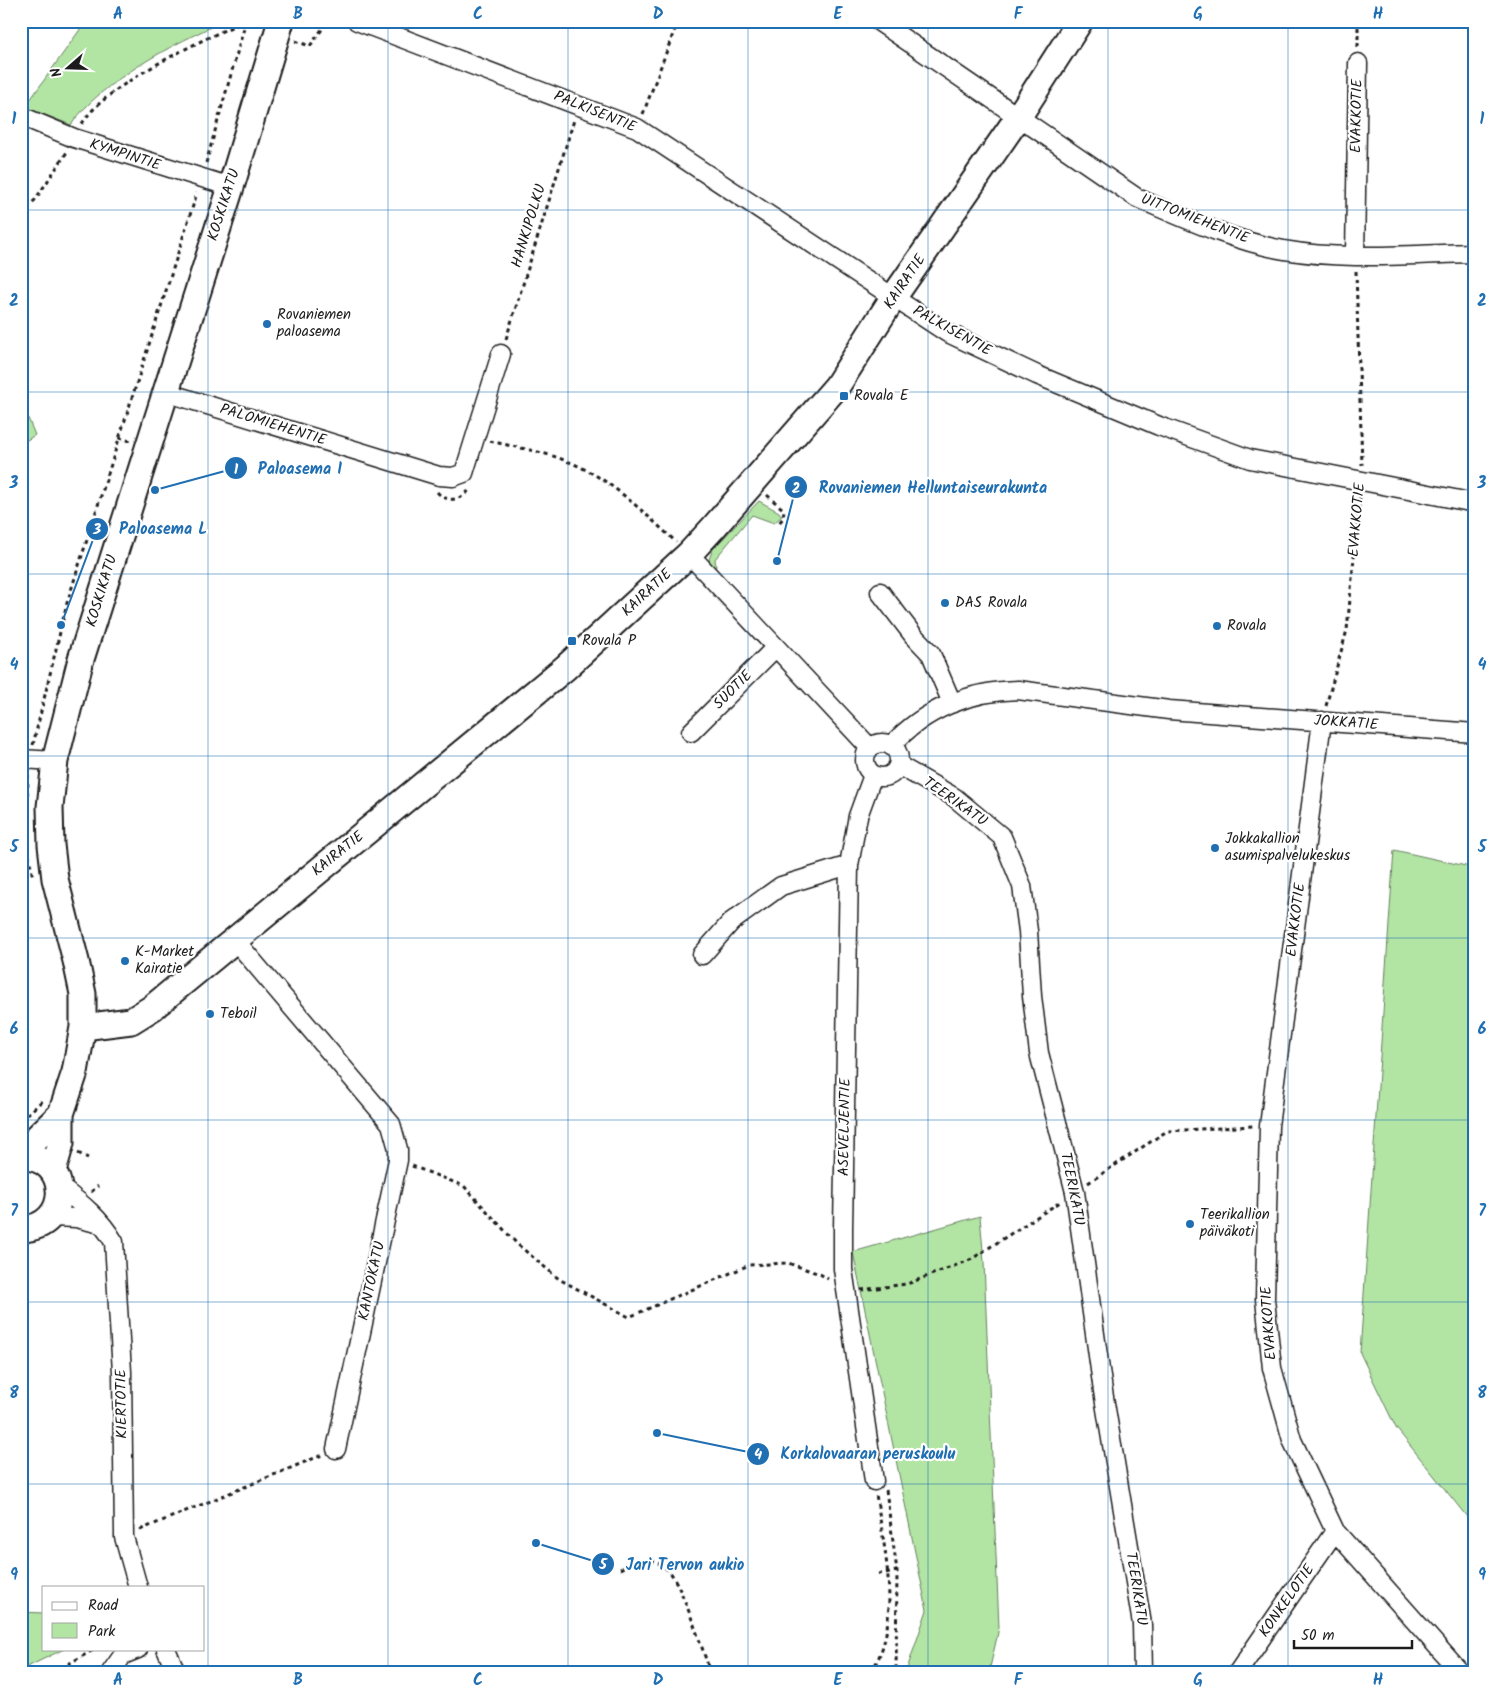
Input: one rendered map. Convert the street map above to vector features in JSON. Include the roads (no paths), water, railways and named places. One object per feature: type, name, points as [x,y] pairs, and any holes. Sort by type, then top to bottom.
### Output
[{"type":"main road","name":"KAIRATIE","points":[[83,1027],[131,1021],[143,1015],[565,668],[689,554],[837,386],[893,298],[1019,116],[1080,21]]},
{"type":"main road","name":"KOSKIKATU","points":[[21,1153],[75,1072],[83,1027],[82,994],[76,961],[55,879],[50,845],[50,807],[55,761],[81,659],[164,392],[230,187],[287,31]]},
{"type":"main road","name":"KOSKIKATU","points":[[52,1217],[57,1208],[56,1179],[60,1144],[54,1105]]},
{"type":"main road","points":[[21,1157],[36,1159],[56,1179]]},
{"type":"main road","points":[[24,1233],[52,1217]]},
{"type":"street","name":"PALKISENTIE","points":[[357,21],[637,128],[946,332],[1020,368],[1160,426],[1250,459],[1475,503]]},
{"type":"street","name":"UITTOMIEHENTIE","points":[[878,21],[1137,198],[1182,217],[1234,237],[1284,250],[1356,256],[1475,253]]},
{"type":"street","name":"EVAKKOTIE","points":[[1356,256],[1358,63]]},
{"type":"street","name":"KYMPINTIE","points":[[21,116],[74,138],[230,187]]},
{"type":"street","name":"PALOMIEHENTIE","points":[[164,392],[439,476],[453,478],[464,473],[501,354]]},
{"type":"street","points":[[689,554],[870,748]]},
{"type":"street","points":[[880,592],[913,635],[931,654],[952,703],[902,734],[891,746]]},
{"type":"street","name":"SUOTIE","points":[[691,732],[775,648]]},
{"type":"street","name":"JOKKATIE","points":[[952,703],[994,690],[1018,690],[1169,710],[1475,733]]},
{"type":"street","name":"EVAKKOTIE","points":[[1322,721],[1269,1126],[1265,1299],[1272,1368],[1292,1440],[1335,1531],[1460,1672]]},
{"type":"street","points":[[878,744],[891,746],[898,754],[898,765],[888,776],[873,774],[865,762],[870,748],[878,744]]},
{"type":"street","points":[[21,759],[55,761]]},
{"type":"street","name":"TEERIKATU","points":[[898,765],[954,798],[1002,837],[1022,886],[1039,1053],[1075,1192],[1102,1391],[1142,1624],[1143,1672]]},
{"type":"street","name":"ASEVELJENTIE","points":[[873,774],[858,816],[849,865],[843,1269],[874,1481]]},
{"type":"street","points":[[702,955],[730,922],[782,886],[849,865]]},
{"type":"street","name":"KANTOKATU","points":[[234,939],[390,1124],[398,1149],[398,1160],[336,1449]]},
{"type":"street","name":"KIERTOTIE","points":[[56,1179],[84,1205],[114,1242],[122,1372],[124,1537],[138,1586]]},
{"type":"street","points":[[52,1217],[76,1218],[101,1224]]},
{"type":"street","name":"KONKELOTIE","points":[[1238,1672],[1335,1531]]},
{"type":"street","points":[[111,1672],[123,1655],[136,1650]]},
{"type":"street","points":[[166,1650],[176,1672]]},
{"type":"place","name":"Rovaniemen paloasema","points":[[267,324]]},
{"type":"place","name":"Rovala E","points":[[844,396]]},
{"type":"place","name":"Paloasema I","points":[[155,490]]},
{"type":"place","name":"Rovaniemen Helluntaiseurakunta","points":[[777,561]]},
{"type":"place","name":"DAS Rovala","points":[[945,603]]},
{"type":"place","name":"Paloasema L","points":[[61,625]]},
{"type":"place","name":"Rovala","points":[[1217,626]]},
{"type":"place","name":"Rovala P","points":[[572,641]]},
{"type":"place","name":"Jokkakallion asumispalvelukeskus","points":[[1215,848]]},
{"type":"place","name":"K-Market Kairatie","points":[[125,961]]},
{"type":"place","name":"Teboil","points":[[210,1014]]},
{"type":"place","name":"Teerikallion päiväkoti","points":[[1190,1224]]},
{"type":"place","name":"Korkalovaaran peruskoulu","points":[[657,1433]]},
{"type":"place","name":"Jari Tervon aukio","points":[[536,1543]]}]
